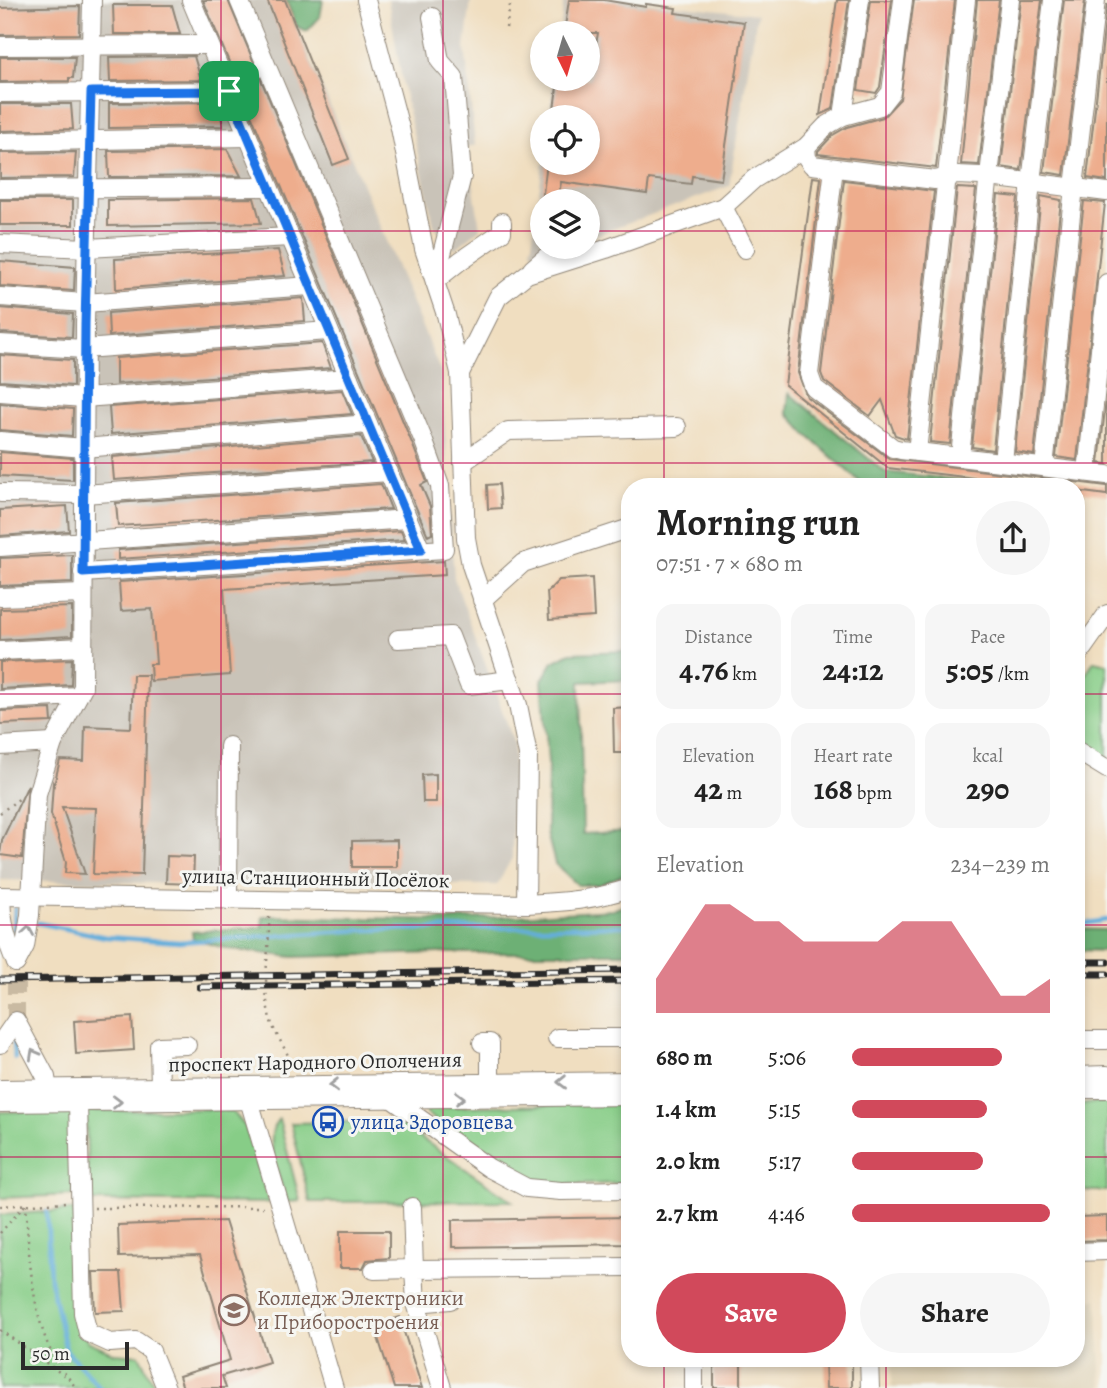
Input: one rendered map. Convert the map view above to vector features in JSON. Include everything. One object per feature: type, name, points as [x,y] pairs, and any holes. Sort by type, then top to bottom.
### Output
[{"type":"street","points":[[0,896],[1,919],[16,963],[25,946],[32,896],[37,794],[52,743],[83,687],[85,303],[92,0]]},
{"type":"street","points":[[191,0],[421,550]]},
{"type":"street","points":[[83,573],[444,549],[440,486],[423,439],[239,0]]},
{"type":"street","points":[[366,0],[400,128],[424,249],[446,315],[460,373],[466,538],[471,565],[518,705],[528,755],[526,904]]},
{"type":"street","points":[[843,116],[860,0]]},
{"type":"street","points":[[527,274],[723,207],[754,179],[806,147],[826,126],[843,116],[880,106],[891,92],[903,0]]},
{"type":"street","points":[[917,452],[966,0]]},
{"type":"street","points":[[960,457],[1010,0]]},
{"type":"street","points":[[1003,462],[1031,182],[1053,0]]},
{"type":"street","points":[[1044,467],[1096,0]]},
{"type":"street","points":[[432,17],[440,61],[454,77],[463,176],[435,281]]},
{"type":"street","points":[[0,46],[209,45]]},
{"type":"street","points":[[0,93],[229,91]]},
{"type":"street","points":[[0,142],[248,137]]},
{"type":"street","points":[[806,147],[809,163],[834,168],[935,180],[957,175],[989,177],[1107,192]]},
{"type":"street","points":[[834,168],[809,374],[814,388],[893,448],[1107,475]]},
{"type":"street","points":[[0,189],[269,187]]},
{"type":"street","points":[[723,207],[745,248]]},
{"type":"street","points":[[435,281],[502,232],[502,222]]},
{"type":"street","points":[[0,244],[87,248],[290,237]]},
{"type":"street","points":[[460,373],[498,297],[544,259]]},
{"type":"street","points":[[1087,472],[1107,283]]},
{"type":"street","points":[[0,297],[85,303],[310,286]]},
{"type":"street","points":[[0,344],[85,349],[329,331]]},
{"type":"street","points":[[0,392],[84,398],[349,378]]},
{"type":"street","points":[[0,442],[84,448],[368,424]]},
{"type":"street","points":[[463,462],[508,431],[677,426]]},
{"type":"street","points":[[0,493],[84,494],[389,472]]},
{"type":"street","points":[[0,547],[408,519]]},
{"type":"street","points":[[482,600],[523,563],[621,531]]},
{"type":"street","points":[[0,597],[83,594]]},
{"type":"street","points":[[1085,647],[1103,625]]},
{"type":"street","points":[[398,639],[450,636],[469,685],[510,680]]},
{"type":"street","points":[[0,651],[83,647]]},
{"type":"street","points":[[0,700],[78,696]]},
{"type":"street","points":[[0,746],[52,743]]},
{"type":"street","points":[[228,900],[229,746]]},
{"type":"street","points":[[1085,756],[1107,769]]},
{"type":"street","name":"улица Станционный Посёлок","points":[[0,896],[526,904],[577,902],[621,891]]},
{"type":"street","points":[[0,1044],[16,1021],[46,1077],[49,1095]]},
{"type":"street","points":[[557,1038],[621,1038]]},
{"type":"street","points":[[1085,1040],[1107,1040]]},
{"type":"street","points":[[482,1043],[490,1043],[490,1083]]},
{"type":"street","points":[[160,1087],[159,1045],[187,1045]]},
{"type":"street","points":[[1085,1084],[1107,1075]]},
{"type":"street","name":"проспект Народного Ополчения","points":[[0,1089],[49,1095],[78,1102],[490,1083],[621,1081]]},
{"type":"street","name":"проспект Народного Ополчения","points":[[0,1103],[49,1095],[160,1087],[392,1099],[621,1096]]},
{"type":"street","points":[[1085,1088],[1107,1089]]},
{"type":"street","points":[[249,1093],[334,1388]]},
{"type":"street","points":[[392,1099],[489,1168],[527,1188],[552,1191],[621,1190]]},
{"type":"street","points":[[78,1102],[83,1313],[88,1333],[110,1343],[136,1341],[151,1351],[166,1388]]},
{"type":"street","points":[[412,1207],[416,1303],[442,1388]]},
{"type":"street","points":[[1085,1252],[1107,1251]]},
{"type":"street","points":[[374,1270],[621,1267]]},
{"type":"street","points":[[416,1303],[450,1300]]},
{"type":"street","points":[[694,1367],[694,1388]]},
{"type":"street","points":[[869,1367],[870,1388]]},
{"type":"path","points":[[506,28],[511,0]]},
{"type":"path","points":[[0,813],[26,794],[37,794]]},
{"type":"path","points":[[270,927],[265,967],[266,999],[276,1035],[294,1072]]},
{"type":"path","points":[[0,1206],[69,1202],[82,1208],[270,1207]]},
{"type":"path","points":[[0,1233],[26,1204]]},
{"type":"path","points":[[26,1204],[33,1287],[45,1338],[54,1357],[76,1388]]},
{"type":"path","points":[[0,1330],[69,1379]]},
{"type":"shaded area","points":[[0,0],[286,0],[441,373],[454,578],[514,743],[512,858],[497,885],[0,880]]},
{"type":"shaded area","points":[[388,0],[471,0],[465,48],[475,145],[468,147],[480,229],[455,249],[434,226],[405,97]]},
{"type":"shaded area","points":[[564,0],[628,0],[757,14],[729,186],[600,234],[600,189],[539,189],[541,175],[600,175],[600,105],[551,105],[552,91],[600,91],[600,21],[561,21]]},
{"type":"shaded area","points":[[1097,1299],[1102,1388],[892,1388],[891,1367],[1085,1367],[1085,1300]]},
{"type":"green space","points":[[286,0],[323,0],[320,17],[307,31],[297,27]]},
{"type":"green space","points":[[789,393],[885,472],[943,478],[855,478],[806,434],[787,413]]},
{"type":"green space","points":[[621,651],[621,680],[580,682],[583,834],[621,832],[621,876],[599,885],[578,885],[555,864],[547,833],[548,762],[542,680],[553,662],[570,653]]},
{"type":"green space","points":[[1094,661],[1107,664],[1107,759],[1085,747],[1085,675]]},
{"type":"green space","points":[[621,907],[621,953],[439,953],[293,957],[228,949],[193,939],[192,932],[262,927],[263,916],[451,920],[613,910]]},
{"type":"green space","points":[[1085,929],[1107,930],[1107,951],[1085,950]]},
{"type":"green space","points":[[1107,1103],[1107,1191],[1085,1191],[1085,1104]]},
{"type":"green space","points":[[621,1104],[621,1183],[560,1184],[522,1178],[485,1157],[427,1114],[426,1111],[433,1107]]},
{"type":"green space","points":[[221,1109],[234,1113],[245,1126],[269,1203],[88,1201],[86,1111]]},
{"type":"green space","points":[[72,1111],[73,1195],[0,1198],[0,1112]]},
{"type":"green space","points":[[279,1119],[300,1201],[287,1202],[274,1159],[272,1136]]},
{"type":"green space","points":[[383,1121],[403,1126],[512,1201],[310,1202],[291,1123]]},
{"type":"green space","points":[[74,1210],[87,1341],[114,1353],[139,1355],[156,1388],[0,1388],[0,1215]]},
{"type":"building","points":[[203,0],[228,0],[427,482],[421,485],[430,506],[432,534],[428,536]]},
{"type":"building","points":[[267,0],[285,0],[349,159],[333,165]]},
{"type":"building","points":[[569,0],[604,0],[646,7],[646,4],[676,8],[675,13],[744,22],[721,180],[692,176],[691,184],[649,179],[647,194],[561,182],[560,189],[544,189],[545,175],[600,175],[600,105],[555,105],[556,91],[600,91],[600,21],[566,21]]},
{"type":"building","points":[[837,0],[849,0],[833,109],[820,115]]},
{"type":"building","points":[[871,0],[892,0],[880,87],[876,93],[858,90]]},
{"type":"building","points":[[914,0],[955,0],[936,168],[818,154],[833,135],[847,127],[883,117],[900,99]]},
{"type":"building","points":[[977,0],[999,0],[979,165],[961,164]]},
{"type":"building","points":[[1021,0],[1042,0],[1021,170],[1001,167]]},
{"type":"building","points":[[1064,0],[1085,0],[1064,175],[1044,172]]},
{"type":"building","points":[[1107,4],[1107,181],[1087,178]]},
{"type":"building","points":[[113,5],[172,5],[180,34],[114,34]]},
{"type":"building","points":[[80,6],[79,34],[0,35],[0,8]]},
{"type":"building","points":[[194,56],[201,80],[110,81],[109,57]]},
{"type":"building","points":[[0,57],[75,57],[73,78],[69,78],[69,81],[0,82]]},
{"type":"building","points":[[218,102],[223,126],[109,128],[109,103]]},
{"type":"building","points":[[0,104],[71,104],[73,129],[0,131]]},
{"type":"building","points":[[227,149],[241,176],[109,177],[108,151]]},
{"type":"building","points":[[76,152],[74,177],[0,178],[0,153]]},
{"type":"building","points":[[813,177],[821,178],[798,373],[807,397],[890,459],[1043,478],[973,478],[888,468],[785,385]]},
{"type":"building","points":[[844,180],[934,191],[907,439],[895,435],[882,400],[870,416],[824,381],[821,373]]},
{"type":"building","points":[[957,188],[976,189],[950,444],[930,442]]},
{"type":"building","points":[[998,195],[1018,197],[993,450],[972,447]]},
{"type":"building","points":[[1041,196],[1061,200],[1034,455],[1015,452]]},
{"type":"building","points":[[254,198],[261,223],[108,226],[108,200]]},
{"type":"building","points":[[0,200],[73,200],[73,225],[0,225]]},
{"type":"building","points":[[1084,201],[1105,203],[1077,460],[1056,457]]},
{"type":"building","points":[[278,250],[285,276],[116,289],[115,259]]},
{"type":"building","points":[[0,261],[75,267],[74,291],[0,286]]},
{"type":"building","points":[[303,298],[305,321],[109,336],[108,313]]},
{"type":"building","points":[[0,308],[73,314],[72,337],[0,333]]},
{"type":"building","points":[[322,343],[331,368],[116,384],[116,358]]},
{"type":"building","points":[[0,355],[73,360],[73,386],[0,381]]},
{"type":"building","points":[[342,390],[352,414],[111,434],[109,407]]},
{"type":"building","points":[[1107,391],[1107,464],[1099,463]]},
{"type":"building","points":[[0,403],[73,409],[72,436],[0,430]]},
{"type":"building","points":[[361,436],[372,462],[114,480],[112,457]]},
{"type":"building","points":[[0,452],[73,458],[73,480],[0,476]]},
{"type":"building","points":[[1085,483],[1107,486],[1107,495],[1085,492]]},
{"type":"building","points":[[381,484],[391,509],[118,526],[116,503]]},
{"type":"building","points":[[499,484],[501,508],[488,509],[487,485]]},
{"type":"building","points":[[67,506],[69,531],[0,536],[0,510]]},
{"type":"building","points":[[401,531],[405,540],[118,559],[118,550]]},
{"type":"building","points":[[72,555],[72,583],[0,586],[0,558]]},
{"type":"building","points":[[444,561],[445,575],[224,589],[230,675],[151,681],[150,664],[156,664],[152,609],[121,611],[119,582]]},
{"type":"building","points":[[592,578],[594,617],[549,620],[547,592],[559,580]]},
{"type":"building","points":[[72,607],[72,636],[0,640],[0,609]]},
{"type":"building","points":[[72,659],[71,685],[0,689],[0,662]]},
{"type":"building","points":[[133,675],[148,675],[142,875],[93,874],[96,808],[62,807],[85,874],[65,873],[66,862],[51,814],[53,783],[54,785],[60,760],[84,761],[85,726],[131,728]]},
{"type":"building","points":[[613,708],[621,708],[621,753],[614,753]]},
{"type":"building","points":[[51,709],[52,722],[0,724],[0,711]]},
{"type":"building","points":[[436,774],[436,802],[423,802],[422,775]]},
{"type":"building","points":[[28,785],[22,858],[0,855],[2,840]]},
{"type":"building","points":[[397,840],[397,867],[352,867],[352,841]]},
{"type":"building","points":[[167,856],[194,857],[193,884],[166,883]]},
{"type":"building","points":[[132,1017],[134,1050],[76,1054],[74,1021]]},
{"type":"building","points":[[1107,1216],[1107,1240],[1085,1241],[1085,1217]]},
{"type":"building","points":[[621,1217],[621,1244],[452,1247],[452,1220]]},
{"type":"building","name":"Колледж Электроники и Приборостроения","points":[[225,1221],[269,1362],[222,1376],[226,1388],[183,1388],[179,1376],[230,1360],[200,1255],[119,1257],[118,1225]]},
{"type":"building","points":[[340,1231],[389,1231],[389,1258],[367,1260],[363,1268],[340,1268]]},
{"type":"building","points":[[93,1272],[121,1272],[124,1311],[95,1312]]},
{"type":"building","points":[[400,1317],[422,1388],[394,1388],[374,1325]]},
{"type":"building","points":[[714,1367],[741,1367],[741,1388],[714,1388]]},
{"type":"building","points":[[825,1367],[852,1367],[852,1388],[826,1388]]},
{"type":"waterway","points":[[14,935],[15,908]]},
{"type":"waterway","points":[[1085,924],[1107,920]]},
{"type":"waterway","points":[[38,923],[106,937],[179,942],[363,930],[621,926]]},
{"type":"waterway","points":[[14,1041],[15,1058]]},
{"type":"waterway","points":[[47,1212],[50,1279],[66,1350],[100,1388]]},
{"type":"tunnel","points":[[16,963],[16,1021]]},
{"type":"railway","points":[[1085,962],[1107,962]]},
{"type":"railway","points":[[0,980],[621,970]]},
{"type":"railway","points":[[1085,974],[1107,974]]},
{"type":"railway","points":[[200,987],[621,981]]},
{"type":"place","name":"улица Здоровцева","points":[[328,1122]]},
{"type":"place","name":"Колледж Электроники и Приборостроения","points":[[234,1310]]},
{"type":"route","points":[[229,91],[421,550],[83,573],[85,324],[91,92],[229,91]]}]
